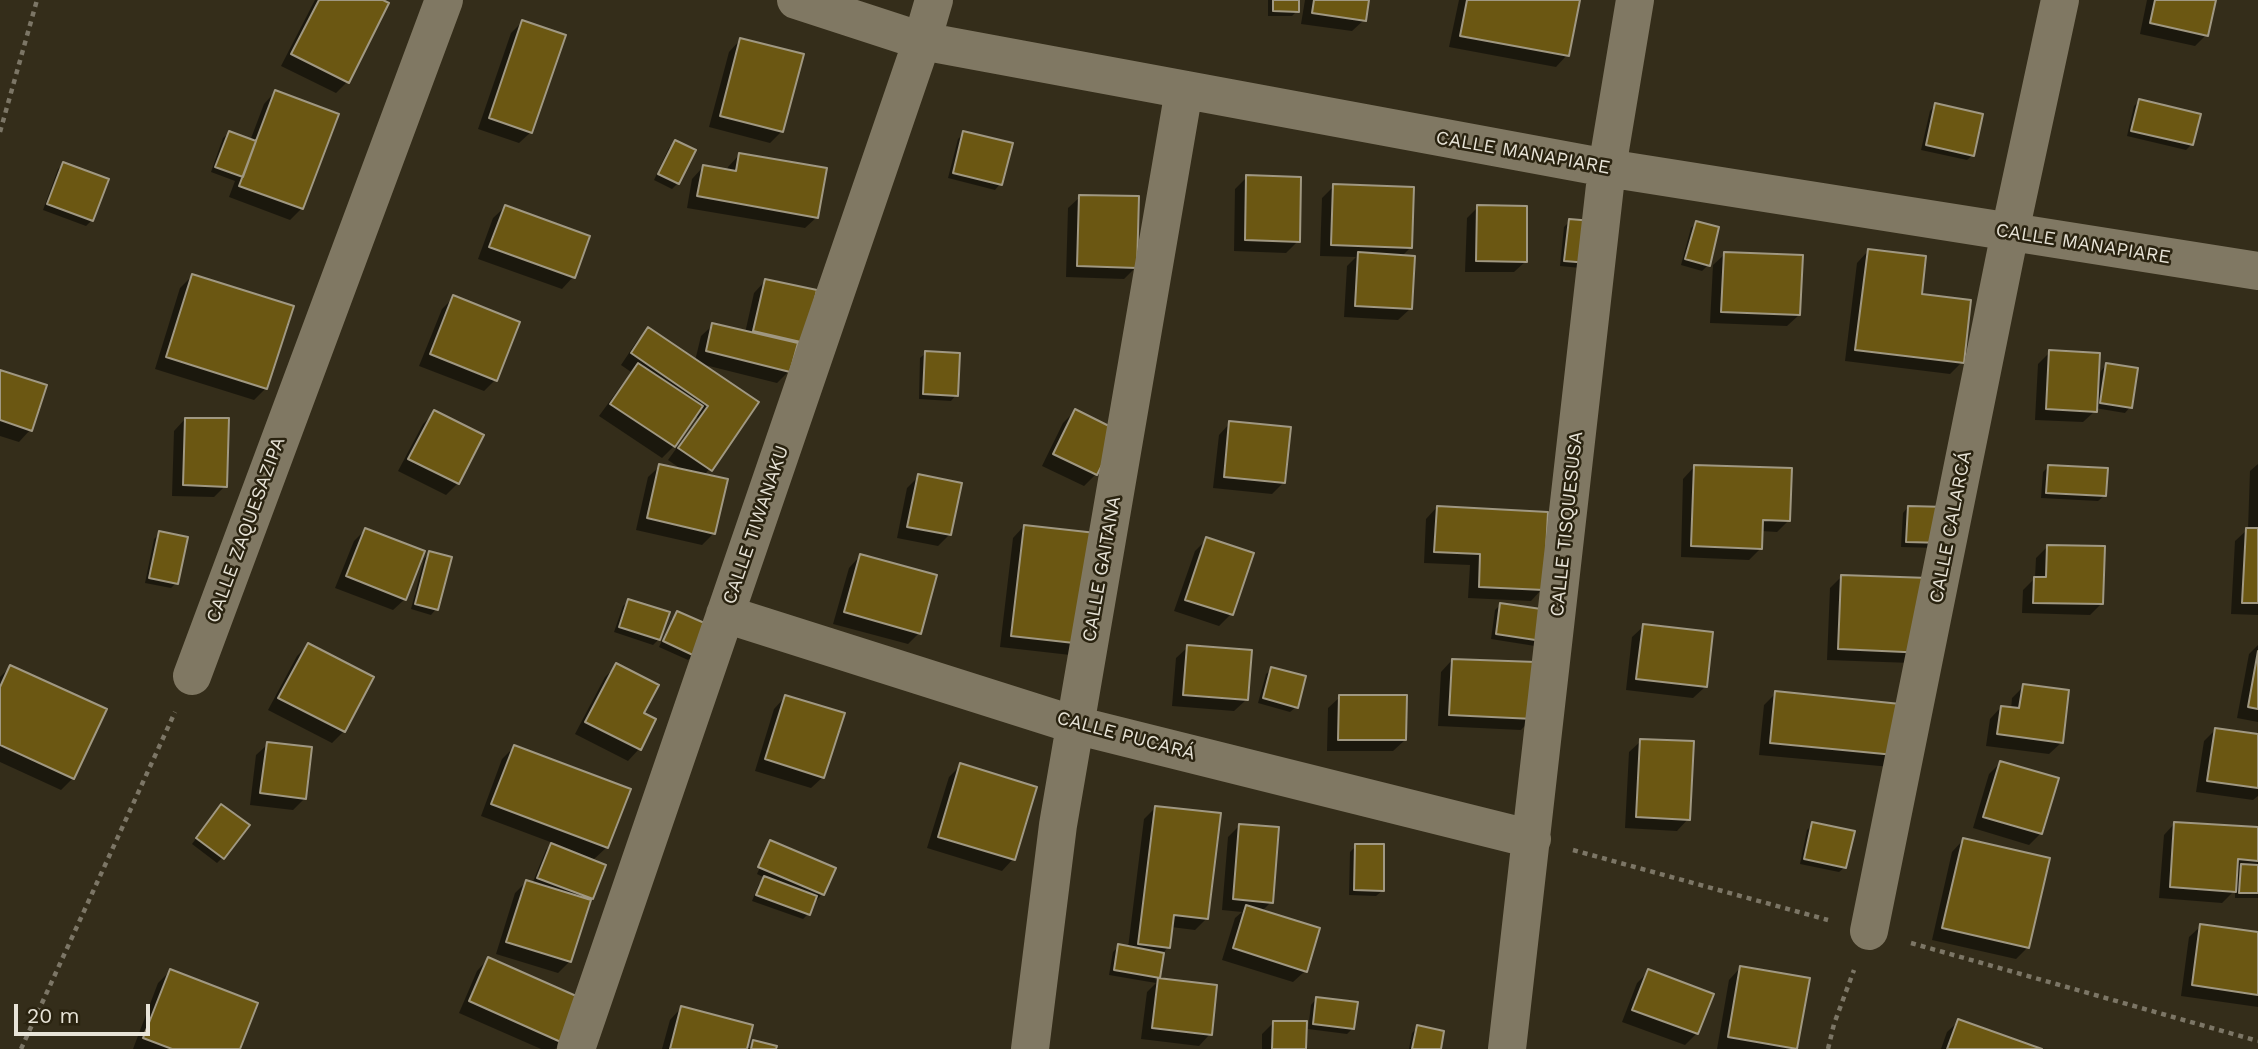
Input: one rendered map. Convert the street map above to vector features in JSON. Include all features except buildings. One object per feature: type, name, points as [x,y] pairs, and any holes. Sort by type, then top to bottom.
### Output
[{"type":"street","name":"CALLE ZAQUESAZIPA","points":[[191,676],[444,0]]},
{"type":"street","name":"CALLE MANAPIARE","points":[[796,0],[922,41],[1184,90],[1608,168],[2258,271]]},
{"type":"street","name":"CALLE TIWANAKU","points":[[576,1049],[922,41],[933,0]]},
{"type":"street","name":"CALLE TISQUESUSA","points":[[1507,1049],[1608,168],[1635,0]]},
{"type":"street","name":"CALLE CALARCÁ","points":[[1869,931],[2010,232],[2060,0]]},
{"type":"street","name":"CALLE GAITANA","points":[[1030,1049],[1058,825],[1074,724],[1184,90]]},
{"type":"street","name":"CALLE PUCARÁ","points":[[725,614],[1074,724],[1532,839]]},
{"type":"path","points":[[0,132],[37,0]]},
{"type":"path","points":[[21,1049],[191,676]]},
{"type":"path","points":[[1828,1049],[1834,1024],[1869,931]]}]
